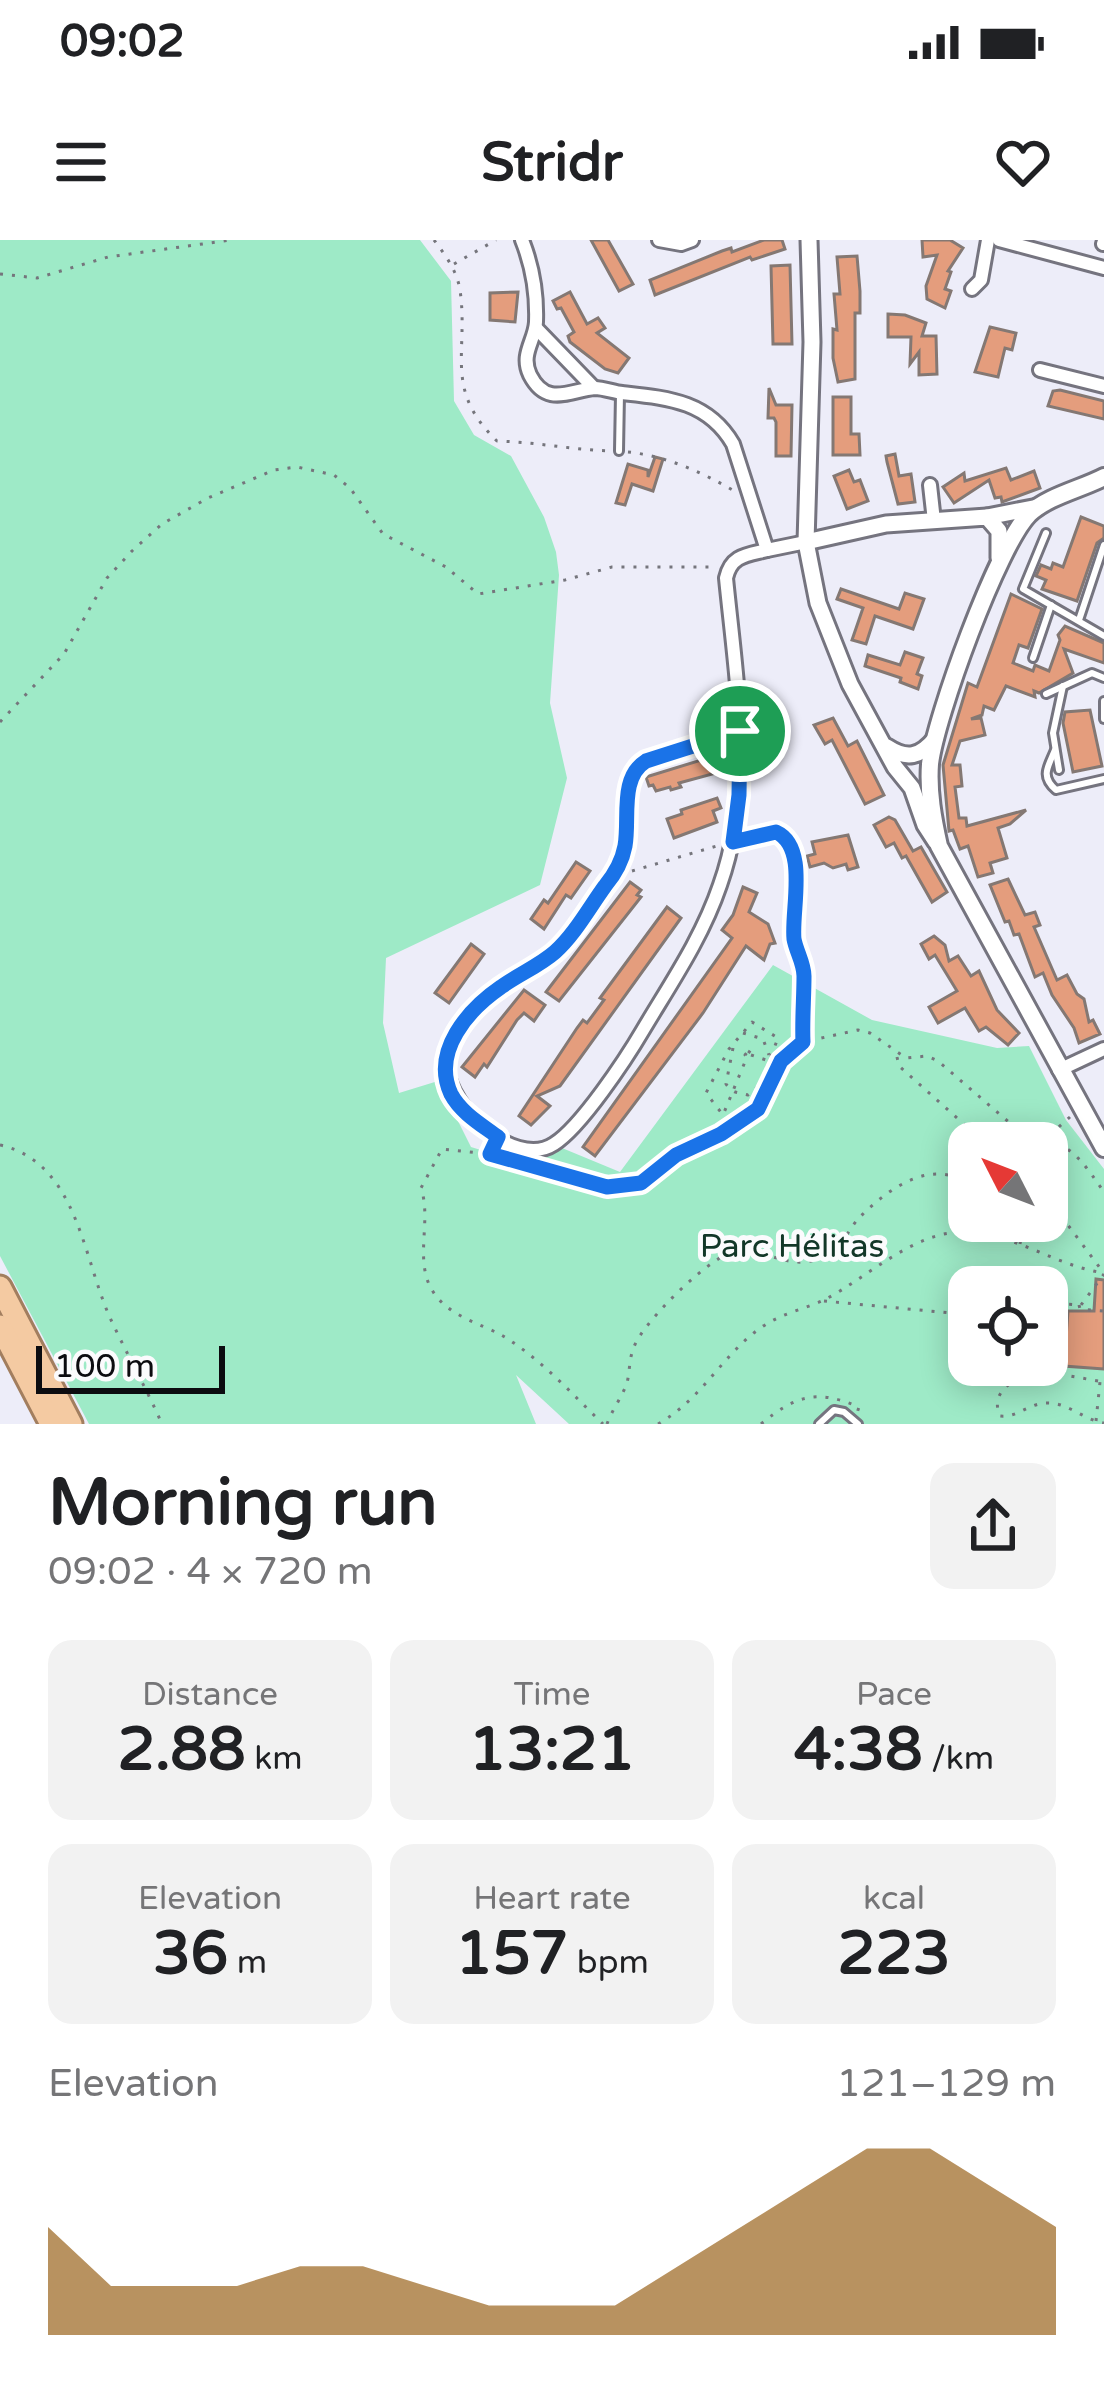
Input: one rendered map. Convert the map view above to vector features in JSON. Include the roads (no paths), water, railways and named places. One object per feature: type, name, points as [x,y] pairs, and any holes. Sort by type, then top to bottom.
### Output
[{"type":"highway","points":[[0,1287],[71,1424]]},
{"type":"highway","points":[[0,1326],[51,1424]]},
{"type":"main road","points":[[1103,480],[1038,507],[999,558],[935,739],[930,801],[939,847],[1104,1148]]},
{"type":"street","points":[[522,240],[532,269],[536,328],[529,339],[526,362],[540,387],[559,396],[594,388],[692,405],[724,429],[733,445],[767,550]]},
{"type":"street","points":[[659,240],[681,244],[692,240]]},
{"type":"street","points":[[809,240],[810,507],[806,542],[811,568],[831,642],[912,788],[939,847]]},
{"type":"street","points":[[972,289],[981,280],[988,240]]},
{"type":"street","points":[[998,240],[1104,268]]},
{"type":"street","points":[[536,328],[594,388]]},
{"type":"street","points":[[1040,370],[1104,386]]},
{"type":"street","points":[[930,485],[934,521]]},
{"type":"street","points":[[810,507],[828,537]]},
{"type":"street","points":[[740,731],[635,768],[618,868],[560,947],[480,1002],[457,1030],[447,1054],[452,1094],[465,1112],[498,1137],[528,1151],[542,1150],[576,1122],[670,992],[709,913],[733,842],[739,795],[740,731],[728,566],[738,557],[886,524],[986,517],[1038,507]]},
{"type":"street","points":[[986,517],[999,531],[999,558]]},
{"type":"street","points":[[811,568],[828,537]]},
{"type":"street","points":[[885,746],[905,757],[922,752],[935,739]]},
{"type":"street","points":[[1059,1070],[1104,1049]]},
{"type":"lane","points":[[619,451],[620,393]]},
{"type":"lane","points":[[1046,533],[1023,589],[1104,636]]},
{"type":"lane","points":[[1079,620],[1104,545]]},
{"type":"lane","points":[[1033,658],[1052,605]]},
{"type":"lane","points":[[1046,694],[1092,673],[1104,678]]},
{"type":"lane","points":[[1059,770],[1055,713],[1064,686]]},
{"type":"lane","points":[[1104,701],[1104,719]]},
{"type":"lane","points":[[1055,750],[1045,773],[1046,782],[1056,790],[1104,779]]},
{"type":"lane","points":[[820,1424],[834,1410],[856,1422]]},
{"type":"park label","name":"Parc Hélitas","points":[[792,1245]]}]
